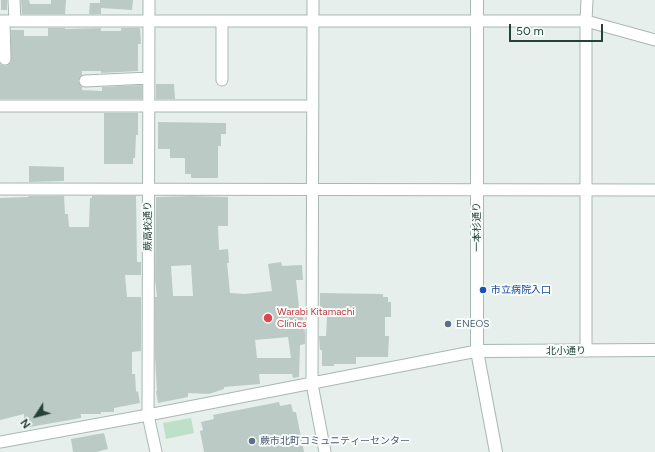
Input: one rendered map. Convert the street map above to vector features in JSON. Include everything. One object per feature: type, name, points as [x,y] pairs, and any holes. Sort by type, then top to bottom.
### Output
[{"type":"street","points":[[5,59],[6,21],[14,0]]},
{"type":"street","name":"蕨高校通り","points":[[149,0],[148,415],[156,452]]},
{"type":"street","points":[[313,0],[312,384],[325,452]]},
{"type":"street","name":"一本杉通り","points":[[477,0],[477,352],[496,452]]},
{"type":"street","points":[[586,351],[587,0]]},
{"type":"street","points":[[6,21],[586,21],[655,40]]},
{"type":"street","points":[[222,21],[222,80]]},
{"type":"street","points":[[86,81],[149,78]]},
{"type":"street","points":[[0,106],[313,106]]},
{"type":"street","points":[[0,189],[148,188],[655,190]]},
{"type":"street","name":"北小通り","points":[[477,352],[655,350]]},
{"type":"street","points":[[0,442],[477,352]]},
{"type":"green space","points":[[191,418],[194,433],[166,439],[163,423]]},
{"type":"building","points":[[1,0],[7,0],[7,10],[1,10]]},
{"type":"building","points":[[21,0],[29,0],[30,4],[51,4],[51,0],[66,0],[65,14],[22,14]]},
{"type":"building","points":[[100,0],[133,0],[132,10],[101,8],[101,14],[89,14],[90,3],[100,3]]},
{"type":"building","points":[[48,28],[101,28],[101,31],[121,31],[121,28],[140,28],[141,44],[138,44],[138,71],[101,73],[101,71],[82,71],[82,75],[78,81],[82,87],[82,90],[102,91],[102,87],[142,85],[142,99],[0,99],[0,64],[6,66],[11,62],[11,30],[24,30],[24,36],[48,36]]},
{"type":"building","points":[[156,84],[174,84],[175,99],[156,99]]},
{"type":"building","points":[[104,113],[138,113],[138,135],[136,135],[135,158],[133,158],[133,164],[104,164]]},
{"type":"building","points":[[158,122],[226,123],[226,134],[221,134],[221,146],[218,146],[218,178],[191,178],[191,174],[185,174],[185,158],[170,158],[170,149],[158,149]]},
{"type":"building","points":[[29,166],[64,167],[64,181],[29,182]]},
{"type":"building","points":[[64,196],[65,214],[68,214],[69,227],[89,227],[90,198],[92,198],[92,196],[136,196],[137,262],[141,262],[141,275],[125,275],[127,297],[141,297],[141,351],[132,352],[132,374],[135,374],[136,392],[138,391],[140,403],[114,408],[114,412],[101,412],[101,414],[81,414],[81,418],[24,428],[24,414],[0,420],[0,198]]},
{"type":"building","points":[[156,197],[228,197],[228,226],[218,226],[219,250],[228,249],[229,263],[227,263],[230,293],[245,294],[272,291],[268,264],[281,262],[282,266],[302,265],[303,280],[296,280],[300,316],[303,316],[305,334],[305,344],[300,345],[299,377],[293,378],[292,374],[259,374],[260,384],[224,387],[224,389],[209,394],[188,393],[188,397],[158,403],[156,391],[155,357],[155,297],[157,297],[155,279]],"holes":[[[191,265],[193,296],[173,296],[171,266]],[[288,337],[291,358],[257,358],[255,340]]]},
{"type":"building","points":[[320,293],[383,294],[383,297],[388,297],[388,302],[391,302],[391,317],[385,317],[385,336],[389,336],[388,357],[356,357],[356,364],[334,364],[334,366],[322,366],[322,350],[320,350],[319,336],[326,336],[327,316],[320,316]]},
{"type":"building","name":"蕨市北町コミュニティーセンター","points":[[279,402],[280,406],[291,404],[293,412],[296,412],[304,452],[204,452],[200,431],[203,430],[201,422],[214,419],[213,415]]},
{"type":"building","points":[[104,433],[108,449],[96,452],[73,452],[71,439]]},
{"type":"place","name":"市立病院入口","points":[[483,290]]},
{"type":"place","name":"Warabi Kitamachi Clinics","points":[[268,318]]},
{"type":"place","name":"ENEOS","points":[[448,324]]},
{"type":"place","name":"蕨市北町コミュニティーセンター","points":[[252,441]]}]
